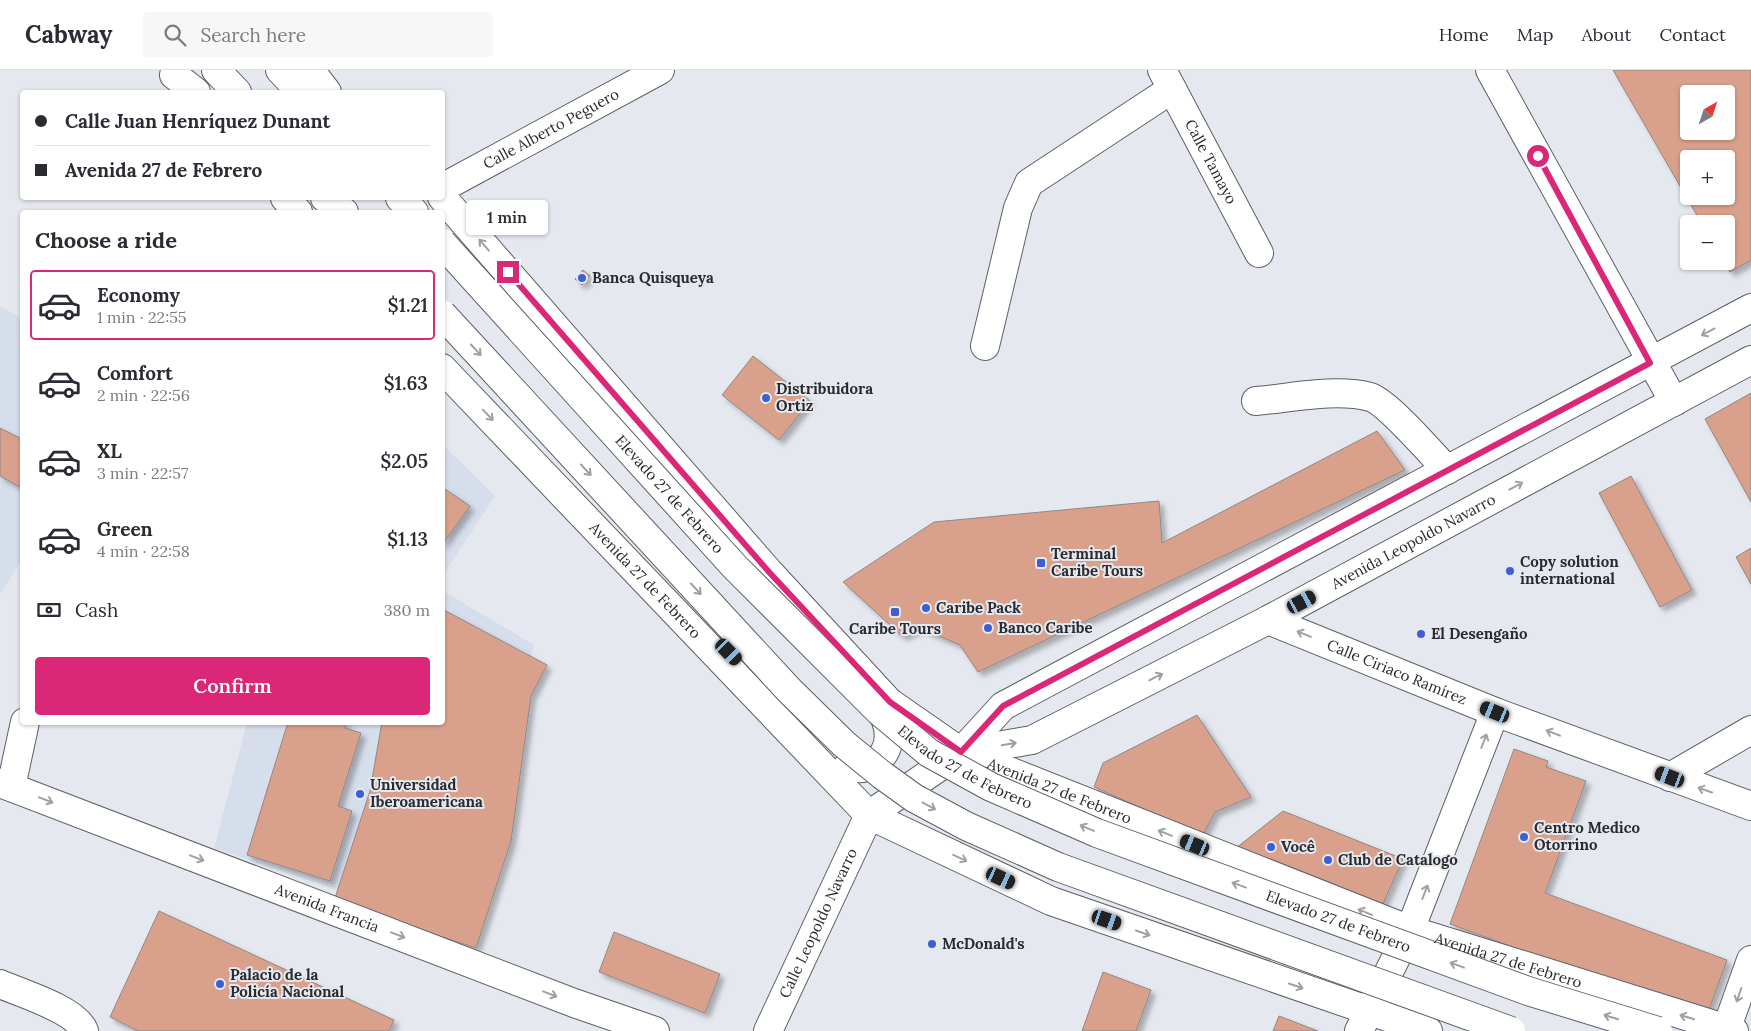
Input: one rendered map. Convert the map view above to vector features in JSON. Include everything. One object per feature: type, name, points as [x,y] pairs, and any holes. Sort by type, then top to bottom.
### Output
[{"type":"main road","points":[[216,70],[235,90]]},
{"type":"main road","points":[[280,70],[299,90]]},
{"type":"main road","points":[[310,70],[325,90]]},
{"type":"main road","points":[[310,70],[332,90]]},
{"type":"main road","name":"Calle Alberto Peguero","points":[[445,186],[660,70]]},
{"type":"main road","points":[[1490,70],[1650,363],[1674,402]]},
{"type":"main road","points":[[178,79],[193,90]]},
{"type":"main road","points":[[985,346],[1018,208],[1029,183],[1167,80]]},
{"type":"main road","name":"Calle Tamayo","points":[[1167,80],[1259,253]]},
{"type":"main road","points":[[287,200],[296,210]]},
{"type":"main road","points":[[328,200],[341,210]]},
{"type":"main road","points":[[336,200],[346,210]]},
{"type":"main road","points":[[402,200],[412,210]]},
{"type":"main road","points":[[409,200],[416,210]]},
{"type":"main road","name":"Avenida 27 de Febrero","points":[[445,200],[769,572],[890,702],[961,752],[1410,930],[1730,1030]]},
{"type":"main road","name":"Elevado 27 de Febrero","points":[[445,246],[734,566],[879,711],[929,752],[990,787],[1097,833],[1528,991],[1658,1031]]},
{"type":"main road","name":"Avenida Leopoldo Navarro","points":[[869,815],[961,752],[1003,706],[1751,308]]},
{"type":"main road","points":[[445,317],[788,690],[844,744],[914,798],[966,826],[1058,867],[1511,1031]]},
{"type":"main road","name":"Avenida Leopoldo Navarro","points":[[961,752],[1032,740],[1268,620],[1751,360]]},
{"type":"main road","name":"Avenida 27 de Febrero","points":[[445,371],[700,635],[869,815],[1051,901],[1364,1022],[1428,1031]]},
{"type":"main road","points":[[1256,401],[1343,394],[1372,398],[1400,420],[1448,470]]},
{"type":"main road","points":[[700,635],[729,652],[833,758],[854,768],[866,768],[879,761],[886,751],[890,736],[879,708],[783,603],[769,572]]},
{"type":"main road","name":"Calle Ciriaco Ramírez","points":[[1268,620],[1495,712],[1751,806]]},
{"type":"main road","points":[[1364,1022],[1410,930],[1495,712]]},
{"type":"main road","points":[[6,785],[25,725]]},
{"type":"main road","points":[[1670,777],[1751,730]]},
{"type":"main road","name":"Avenida Francia","points":[[6,785],[574,1003],[655,1031]]},
{"type":"main road","name":"Calle Leopoldo Navarro","points":[[768,1031],[869,815]]},
{"type":"main road","points":[[1730,1030],[1751,960]]},
{"type":"main road","points":[[0,984],[69,1014],[82,1025],[84,1031]]},
{"type":"shaded area","points":[[0,306],[20,318],[20,563],[0,594]]},
{"type":"shaded area","points":[[445,447],[495,496],[445,572]]},
{"type":"shaded area","name":"Universidad Iberoamericana","points":[[445,592],[534,645],[508,740],[451,929],[214,848],[246,725],[445,725]]},
{"type":"building","points":[[1613,70],[1751,70],[1751,260],[1735,269],[1735,215],[1697,215],[1691,205],[1735,205],[1735,150],[1680,150],[1680,186]]},
{"type":"building","name":"Banca Quisqueya","points":[[583,270],[590,276],[582,285],[575,279]]},
{"type":"building","name":"Distribuidora Ortiz","points":[[753,356],[810,401],[779,440],[722,395]]},
{"type":"building","points":[[1751,393],[1751,502],[1705,419]]},
{"type":"building","points":[[0,428],[20,438],[20,487],[0,476]]},
{"type":"building","name":"Terminal Caribe Tours","points":[[1377,431],[1405,470],[978,672],[960,645],[920,628],[902,636],[843,582],[934,522],[1159,501],[1162,543]]},
{"type":"building","points":[[1631,476],[1692,590],[1660,607],[1599,493]]},
{"type":"building","points":[[445,489],[470,506],[445,541]]},
{"type":"building","points":[[1751,548],[1751,584],[1736,557]]},
{"type":"building","points":[[445,611],[547,665],[531,696],[511,841],[476,948],[334,901],[370,791],[381,725],[445,725]]},
{"type":"building","points":[[1197,715],[1251,797],[1215,812],[1203,835],[1094,787],[1103,763]]},
{"type":"building","points":[[287,725],[346,725],[345,728],[361,733],[338,806],[352,811],[330,881],[247,855]]},
{"type":"building","name":"Centro Medico Otorrino","points":[[1514,749],[1548,761],[1546,767],[1586,781],[1545,893],[1727,960],[1706,1018],[1450,924]]},
{"type":"building","points":[[1283,811],[1403,859],[1382,906],[1236,848]]},
{"type":"building","name":"Palacio de la Policía Nacional","points":[[159,911],[394,1020],[389,1031],[138,1031],[110,1017]]},
{"type":"building","points":[[614,932],[720,974],[705,1013],[599,972]]},
{"type":"building","points":[[1103,972],[1151,990],[1136,1031],[1082,1031]]},
{"type":"building","points":[[1279,1016],[1318,1031],[1273,1031]]},
{"type":"place","name":"Banca Quisqueya","points":[[582,278]]},
{"type":"place","name":"Distribuidora Ortiz","points":[[766,398]]},
{"type":"place","name":"Terminal Caribe Tours","points":[[1041,563]]},
{"type":"place","name":"Copy solution international","points":[[1510,571]]},
{"type":"place","name":"Caribe Pack","points":[[926,608]]},
{"type":"place","name":"Caribe Tours","points":[[895,612]]},
{"type":"place","name":"Banco Caribe","points":[[988,628]]},
{"type":"place","name":"El Desengaño","points":[[1421,634]]},
{"type":"place","name":"Universidad Iberoamericana","points":[[360,794]]},
{"type":"place","name":"Centro Medico Otorrino","points":[[1524,837]]},
{"type":"place","name":"Você","points":[[1271,847]]},
{"type":"place","name":"Club de Catalogo","points":[[1328,860]]},
{"type":"place","name":"McDonald's","points":[[932,944]]},
{"type":"place","name":"Palacio de la Policía Nacional","points":[[220,984]]},
{"type":"route","points":[[508,272],[769,572],[890,702],[961,752],[1003,706],[1650,363],[1538,156]]}]
